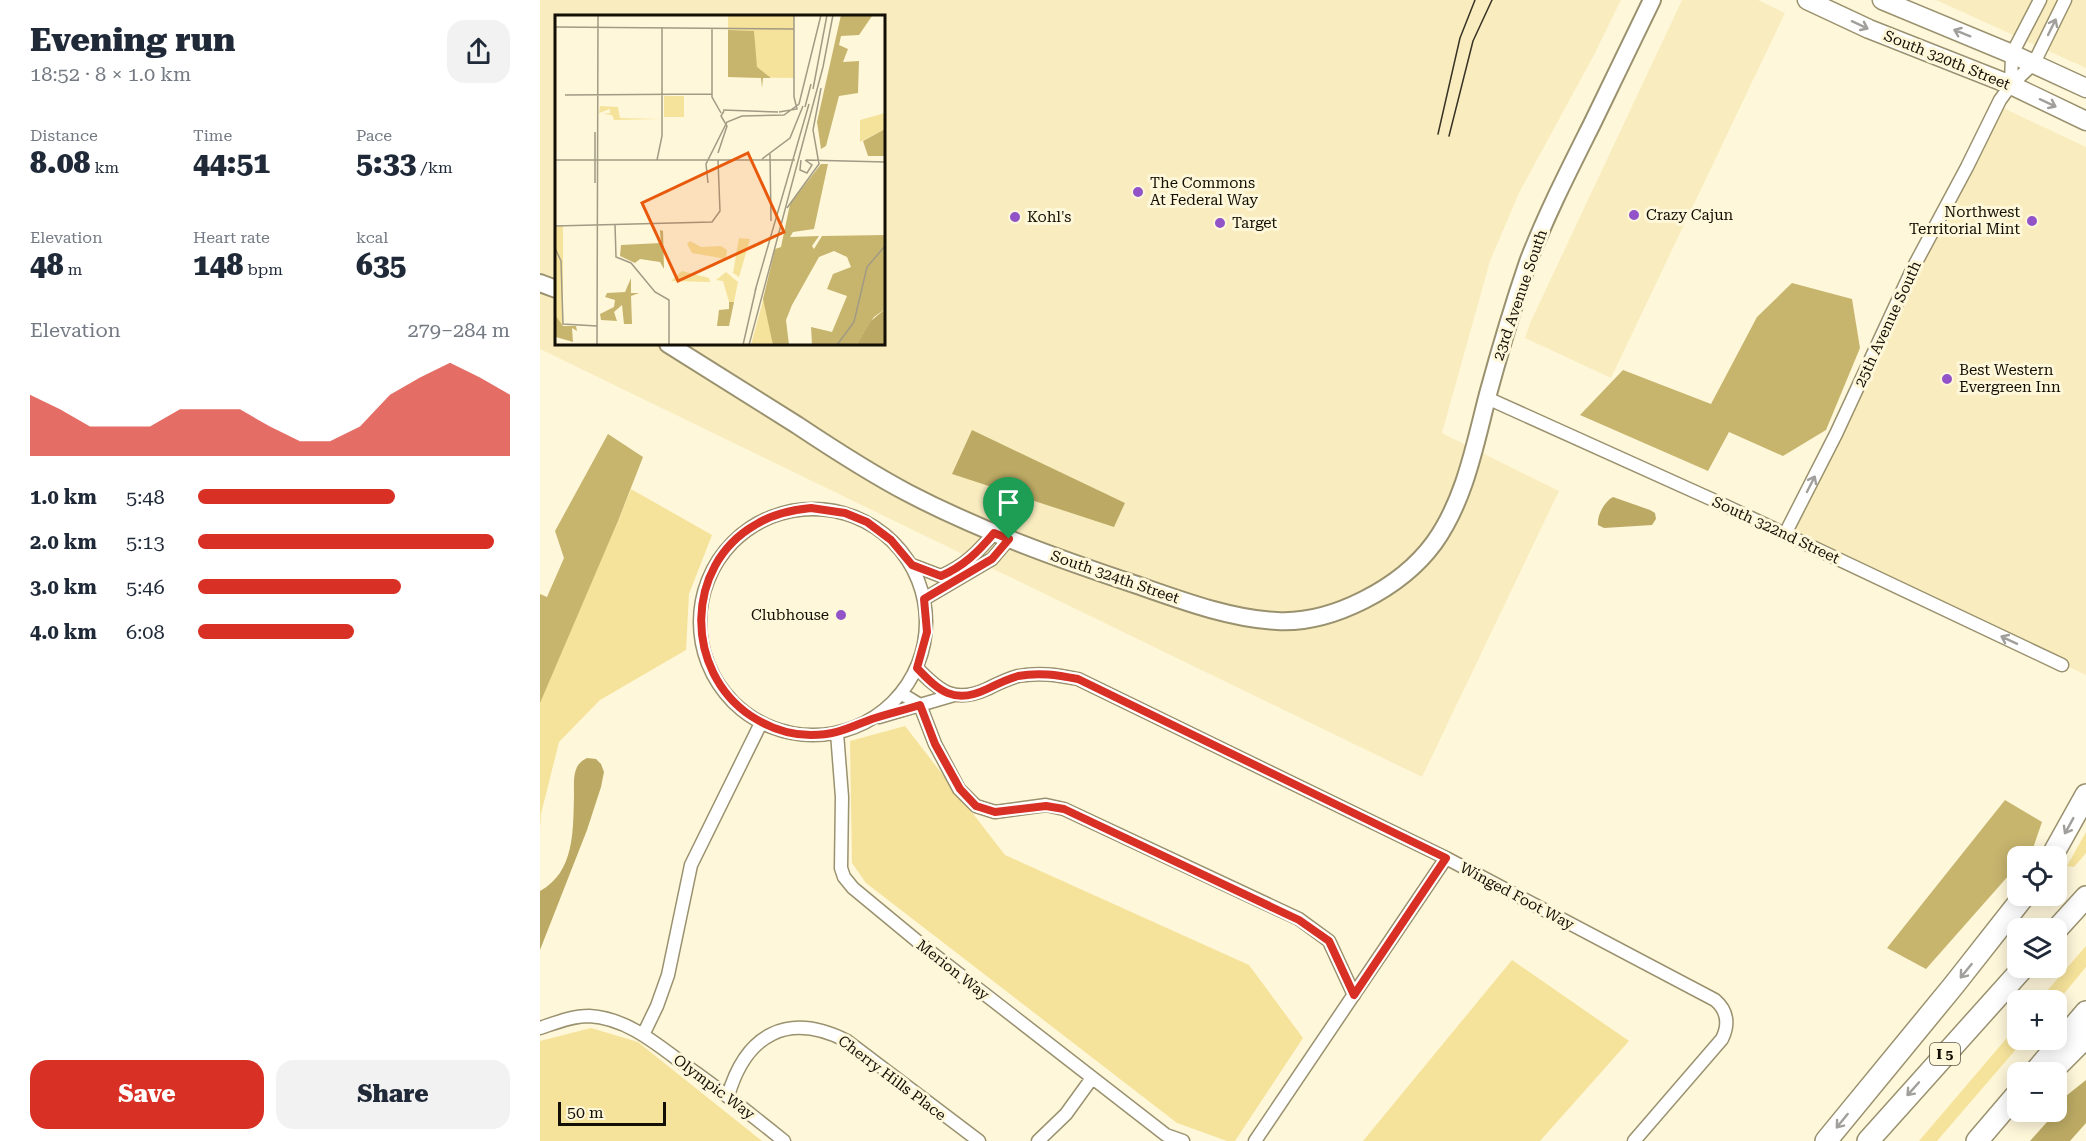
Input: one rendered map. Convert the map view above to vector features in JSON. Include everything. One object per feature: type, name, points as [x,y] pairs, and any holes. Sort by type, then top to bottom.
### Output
[{"type":"highway","points":[[2058,846],[2086,795]]},
{"type":"highway","points":[[2067,918],[2086,897]]},
{"type":"highway","points":[[1826,1141],[2016,906]]},
{"type":"highway","name":"I 5","points":[[1868,1141],[2014,978]]},
{"type":"highway","points":[[2044,1062],[2086,1012]]},
{"type":"highway","points":[[2060,1062],[2086,1037]]},
{"type":"highway","points":[[1979,1141],[2007,1107]]},
{"type":"highway","points":[[1979,1141],[2007,1115]]},
{"type":"main road","name":"South 320th Street","points":[[1807,0],[1869,29],[2011,85],[2086,121]]},
{"type":"main road","name":"South 320th Street","points":[[1882,0],[2034,63],[2086,88]]},
{"type":"street","name":"23rd Avenue South","points":[[1391,584],[1418,562],[1435,542],[1447,520],[1466,477],[1519,291],[1540,232],[1652,0]]},
{"type":"street","points":[[2011,85],[2013,54],[2040,0]]},
{"type":"street","points":[[2011,85],[2034,63],[2065,0]]},
{"type":"street","name":"25th Avenue South","points":[[1785,534],[1836,434],[1913,268],[2000,100],[2011,85]]},
{"type":"street","points":[[540,283],[555,289]]},
{"type":"street","name":"South 324th Street","points":[[670,345],[882,479],[942,510],[1076,565],[1244,618],[1279,622],[1300,620],[1357,603],[1391,584]]},
{"type":"street","name":"South 322nd Street","points":[[1487,398],[1785,534],[2062,665]]},
{"type":"street","points":[[811,508],[845,513],[867,522],[884,533],[899,547],[912,565],[921,585],[927,632],[917,668],[902,693],[890,706],[872,719],[837,733],[794,734],[761,723],[730,699],[717,681],[706,659],[700,625],[702,600],[709,577],[720,557],[738,537],[755,525],[777,514],[794,510],[811,508]]},
{"type":"street","points":[[912,565],[941,576],[955,570],[1002,536]]},
{"type":"street","points":[[924,599],[992,559],[1002,536]]},
{"type":"street","points":[[917,668],[936,688],[954,695]]},
{"type":"street","name":"Winged Foot Way","points":[[872,719],[954,695],[984,690],[1015,677],[1035,673],[1078,679],[1446,858],[1715,1000],[1727,1019],[1722,1039],[1635,1141]]},
{"type":"street","points":[[902,693],[920,705],[935,744],[960,789],[976,806],[995,812],[1046,806],[1064,809],[1299,920],[1329,941],[1354,995]]},
{"type":"street","points":[[643,1035],[668,975],[691,865],[761,723]]},
{"type":"street","name":"Merion Way","points":[[837,733],[843,797],[841,868],[844,878],[928,950],[1092,1078],[1166,1135],[1183,1141]]},
{"type":"street","points":[[1255,1141],[1446,858]]},
{"type":"street","name":"Olympic Way","points":[[540,1028],[569,1019],[589,1017],[611,1020],[643,1035],[728,1096],[784,1141]]},
{"type":"street","name":"Cherry Hills Place","points":[[728,1096],[741,1061],[756,1044],[771,1034],[809,1027],[829,1032],[847,1041],[979,1141]]},
{"type":"street","points":[[1038,1141],[1066,1114],[1092,1078]]},
{"type":"shaded area","name":"The Commons At Federal Way","points":[[540,0],[1621,0],[1594,55],[1519,193],[1490,261],[1442,433],[1559,491],[1422,777],[540,349]]},
{"type":"shaded area","points":[[1682,0],[1758,0],[1785,13],[1611,378],[1525,338]]},
{"type":"shaded area","points":[[1936,0],[2086,0],[2086,68]]},
{"type":"shaded area","points":[[1997,105],[2086,147],[2086,675],[1785,534]]},
{"type":"shaded area","points":[[1792,283],[1852,299],[1860,348],[1826,430],[1783,456],[1729,432],[1708,471],[1580,415],[1623,370],[1711,404],[1757,317]]},
{"type":"shaded area","points":[[972,430],[1125,503],[1114,527],[952,474]]},
{"type":"shaded area","points":[[608,434],[643,457],[540,703],[540,594],[547,597],[564,558],[555,531]]},
{"type":"shaded area","points":[[631,489],[712,535],[689,594],[686,650],[600,700],[559,742],[541,814],[540,828],[540,699]]},
{"type":"shaded area","points":[[1613,497],[1650,510],[1655,513],[1656,519],[1652,525],[1604,528],[1598,525],[1602,509]]},
{"type":"shaded area","points":[[905,726],[1005,855],[1249,965],[1303,1038],[1235,1141],[1227,1141],[1177,1123],[866,883],[852,863],[850,741]]},
{"type":"shaded area","points":[[587,758],[596,759],[601,764],[604,772],[601,787],[587,830],[540,950],[540,891],[560,873],[566,862],[572,836],[575,773],[579,764]]},
{"type":"shaded area","points":[[2005,800],[2042,822],[2034,846],[2007,846],[2007,877],[1926,969],[1887,948]]},
{"type":"shaded area","points":[[2086,832],[2086,853],[2074,867],[2067,866]]},
{"type":"shaded area","points":[[2086,946],[2086,967],[2067,990],[2048,990],[2058,978],[2067,978],[2067,968]]},
{"type":"shaded area","points":[[1512,960],[1629,1041],[1540,1141],[1363,1141]]},
{"type":"shaded area","points":[[591,1028],[638,1042],[762,1141],[540,1141],[540,1041]]},
{"type":"shaded area","points":[[2007,1038],[2007,1050],[2015,1050],[1937,1141],[1919,1141]]},
{"type":"shaded area","points":[[2086,1080],[2086,1123],[2070,1141],[2030,1141],[2047,1122],[2067,1122],[2067,1095]]},
{"type":"tram line","points":[[1438,134],[1460,38],[1475,0]]},
{"type":"tram line","points":[[1449,136],[1473,41],[1492,0]]},
{"type":"place","name":"The Commons At Federal Way","points":[[1138,192]]},
{"type":"place","name":"Crazy Cajun","points":[[1634,215]]},
{"type":"place","name":"Kohl's","points":[[1015,217]]},
{"type":"place","name":"Northwest Territorial Mint","points":[[2032,221]]},
{"type":"place","name":"Target","points":[[1220,223]]},
{"type":"place","name":"Best Western Evergreen Inn","points":[[1947,379]]},
{"type":"place","name":"Clubhouse","points":[[841,615]]},
{"type":"route","points":[[811,508],[845,513],[867,522],[884,533],[899,547],[912,565],[941,576],[974,557],[994,533],[1009,539],[992,559],[924,599],[927,632],[917,668],[936,688],[954,695],[967,694],[984,690],[1015,677],[1035,673],[1078,679],[1446,858],[1354,995],[1329,941],[1299,920],[1064,809],[1046,806],[995,812],[976,806],[960,789],[935,744],[920,705],[872,719],[837,733],[794,734],[761,723],[744,712],[730,699],[717,681],[706,659],[700,625],[702,600],[709,577],[720,557],[738,537],[777,514],[811,508]]}]
